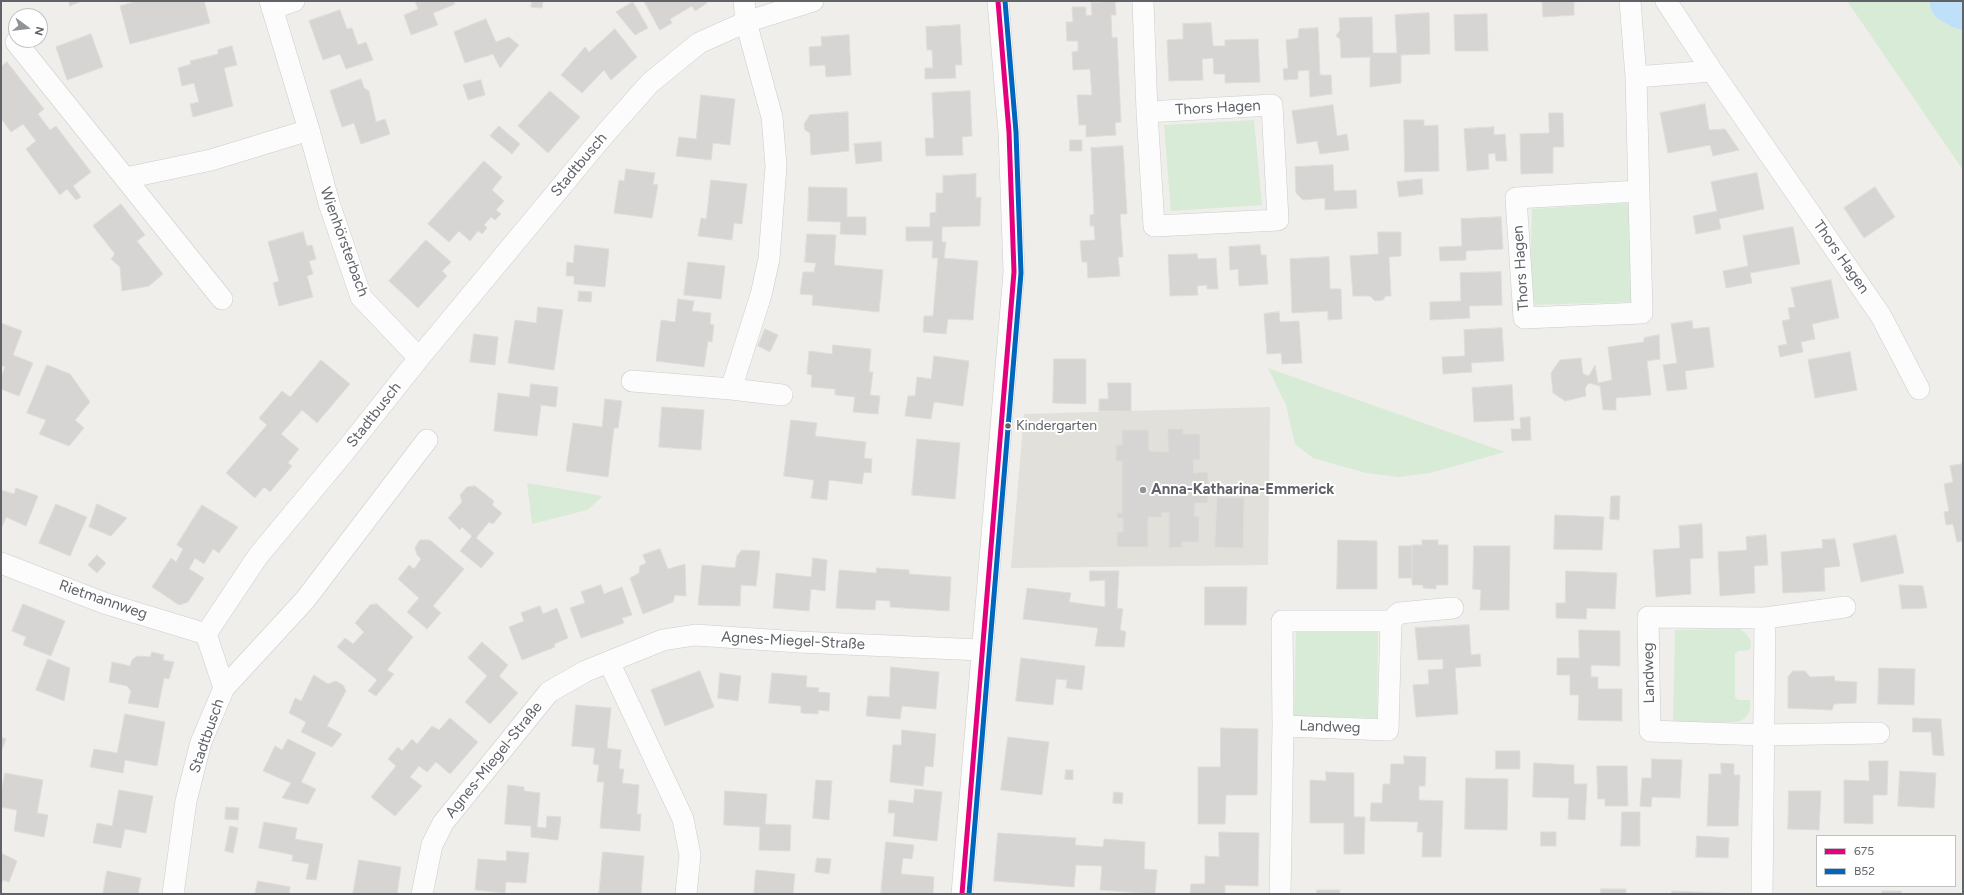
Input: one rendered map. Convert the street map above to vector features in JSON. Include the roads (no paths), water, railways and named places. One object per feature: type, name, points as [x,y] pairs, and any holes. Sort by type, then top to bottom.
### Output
[{"type":"street","name":"Wienhörsterbach","points":[[294,1],[271,5],[309,130],[328,203],[361,297],[419,358]]},
{"type":"street","points":[[731,389],[761,295],[770,259],[776,166],[772,117],[746,22],[744,1]]},
{"type":"street","name":"Stadtbusch","points":[[172,894],[186,801],[202,742],[224,688],[206,634],[258,556],[346,450],[419,358],[604,135],[650,83],[699,43],[746,22],[813,1]]},
{"type":"street","points":[[962,894],[981,650],[1014,272],[1009,132],[998,1]]},
{"type":"street","name":"Thors Hagen","points":[[1143,1],[1147,112],[1154,226],[1278,220],[1272,105],[1147,112]]},
{"type":"street","name":"Thors Hagen","points":[[1630,1],[1636,77],[1642,313],[1524,318],[1516,198],[1638,191]]},
{"type":"street","name":"Thors Hagen","points":[[1666,1],[1712,71],[1881,316],[1919,389]]},
{"type":"street","points":[[21,48],[222,299]]},
{"type":"street","points":[[1636,77],[1712,71]]},
{"type":"street","points":[[126,178],[211,160],[309,130]]},
{"type":"street","points":[[632,381],[731,389],[782,395]]},
{"type":"street","points":[[224,688],[305,600],[427,440]]},
{"type":"street","name":"Rietmannweg","points":[[1,563],[104,603],[206,634]]},
{"type":"street","name":"Landweg","points":[[1845,607],[1765,618],[1648,617],[1650,731],[1763,736],[1879,733]]},
{"type":"street","name":"Landweg","points":[[1283,726],[1388,730],[1391,621],[1399,613],[1453,608]]},
{"type":"street","points":[[1762,894],[1765,618]]},
{"type":"street","name":"Landweg","points":[[1280,894],[1283,726],[1282,621],[1391,621]]},
{"type":"street","name":"Agnes-Miegel-Straße","points":[[422,894],[432,845],[443,823],[549,692],[586,671],[663,640],[695,635],[799,642],[981,650]]},
{"type":"street","points":[[609,662],[683,819],[690,855],[686,894]]},
{"type":"waterway","points":[[1952,1],[1963,7]]},
{"type":"place","name":"Kindergarten","points":[[1008,426]]},
{"type":"place","name":"Anna-Katharina-Emmerick","points":[[1143,490]]}]
